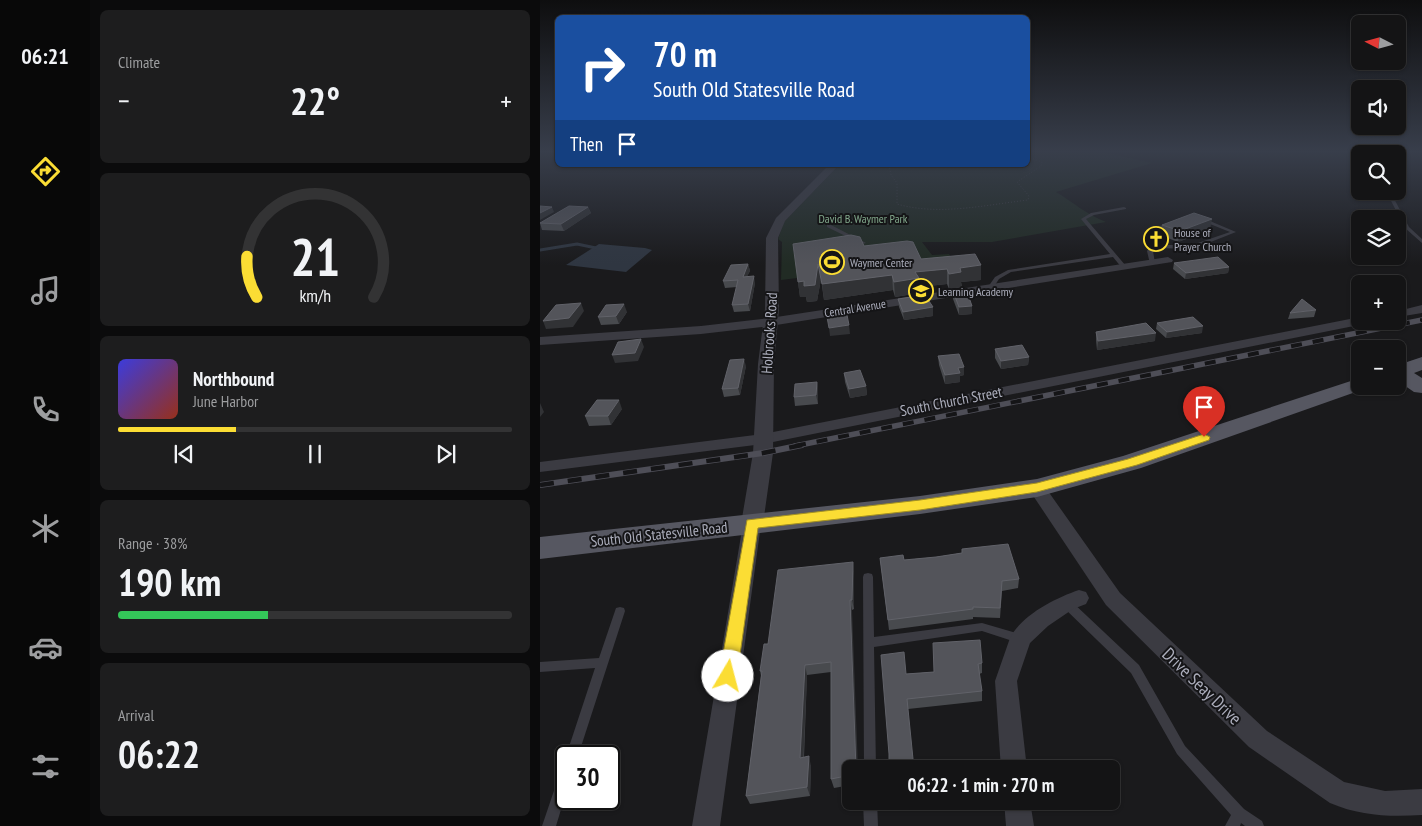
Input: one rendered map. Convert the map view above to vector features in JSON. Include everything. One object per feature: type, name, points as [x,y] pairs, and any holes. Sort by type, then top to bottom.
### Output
[{"type":"main road","points":[[1406,369],[1422,363]]},
{"type":"main road","points":[[1406,377],[1422,387]]},
{"type":"main road","name":"South Old Statesville Road","points":[[540,548],[920,505],[1037,488],[1132,462],[1351,387]]},
{"type":"street","name":"Holbrooks Road","points":[[752,524],[763,439],[773,265],[772,238],[774,231],[786,213],[810,189]]},
{"type":"street","name":"Central Avenue","points":[[540,341],[701,330],[770,322],[1168,260]]},
{"type":"street","points":[[1406,312],[1422,308]]},
{"type":"street","name":"South Church Street","points":[[540,467],[763,439],[1351,323]]},
{"type":"street","name":"Drive Seay Drive","points":[[1037,488],[1113,599],[1258,739],[1339,794],[1384,804],[1422,802]]},
{"type":"street","points":[[706,826],[752,524]]},
{"type":"street","points":[[1013,760],[1006,680],[1021,638],[1041,620],[1072,600]]},
{"type":"street","points":[[1018,810],[1020,826]]},
{"type":"lane","points":[[1393,200],[1407,228],[1422,242]]},
{"type":"lane","points":[[1124,208],[1093,214],[1083,219],[1124,267]]},
{"type":"lane","points":[[1152,263],[1150,250],[1154,246],[1193,247],[1234,232],[1196,217],[1186,217],[1154,230],[1150,234],[1154,246]]},
{"type":"lane","points":[[829,226],[864,244]]},
{"type":"lane","points":[[991,288],[996,278],[1010,271],[1114,255]]},
{"type":"lane","points":[[1070,262],[1082,273]]},
{"type":"lane","points":[[868,577],[870,760]]},
{"type":"lane","points":[[1072,600],[1135,669],[1181,750],[1239,814],[1257,826]]},
{"type":"lane","points":[[576,745],[620,611]]},
{"type":"lane","points":[[868,643],[982,627],[1021,638]]},
{"type":"lane","points":[[540,666],[603,663]]},
{"type":"lane","points":[[549,826],[555,807]]},
{"type":"lane","points":[[870,810],[871,826]]},
{"type":"lane","points":[[1232,826],[1239,814]]},
{"type":"path","points":[[897,189],[897,204],[915,208],[1028,200],[1029,196],[1023,189]]},
{"type":"green space","name":"David B. Waymer Park","points":[[816,189],[1067,189],[1056,192],[1086,212],[1106,222],[992,242],[922,242],[932,255],[949,254],[952,259],[781,280],[782,242],[778,239],[784,222]]},
{"type":"shaded area","points":[[599,244],[652,250],[626,272],[566,265]]},
{"type":"building","points":[[540,206],[552,207],[540,213]]},
{"type":"building","points":[[569,206],[588,207],[561,224],[540,223]]},
{"type":"building","points":[[1194,213],[1212,219],[1180,231],[1162,225]]},
{"type":"building","points":[[851,235],[860,237],[864,246],[913,242],[921,259],[975,254],[981,265],[960,268],[961,272],[949,274],[947,269],[915,272],[919,278],[894,282],[892,275],[822,284],[818,264],[815,285],[804,286],[804,281],[798,282],[793,244]]},
{"type":"building","points":[[1218,257],[1229,267],[1186,273],[1174,263]]},
{"type":"building","points":[[748,264],[743,277],[754,276],[748,304],[732,305],[738,280],[723,281],[731,265]]},
{"type":"building","points":[[966,289],[972,306],[959,307],[953,291]]},
{"type":"building","points":[[925,295],[933,307],[903,312],[898,299]]},
{"type":"building","points":[[1302,299],[1316,310],[1290,313]]},
{"type":"building","points":[[581,303],[569,318],[543,321],[556,305]]},
{"type":"building","points":[[624,304],[616,316],[598,317],[606,305]]},
{"type":"building","points":[[847,315],[849,325],[829,328],[827,317]]},
{"type":"building","points":[[1193,317],[1203,326],[1167,332],[1157,323]]},
{"type":"building","points":[[1146,323],[1156,333],[1098,341],[1096,332]]},
{"type":"building","points":[[641,339],[635,353],[612,355],[618,342]]},
{"type":"building","points":[[1022,345],[1029,357],[1001,361],[995,349]]},
{"type":"building","points":[[959,354],[964,367],[958,368],[960,373],[945,375],[938,356]]},
{"type":"building","points":[[744,359],[738,388],[722,389],[730,360]]},
{"type":"building","points":[[860,370],[866,386],[849,389],[844,373]]},
{"type":"building","points":[[817,382],[816,395],[794,397],[795,384]]},
{"type":"building","points":[[597,400],[619,400],[608,416],[585,416]]},
{"type":"building","points":[[1008,544],[1019,579],[1002,581],[1000,608],[973,607],[973,609],[888,620],[880,558],[903,555],[904,560],[936,557],[962,553],[962,549]]},
{"type":"building","points":[[853,562],[852,600],[850,600],[856,760],[842,760],[842,777],[831,779],[831,662],[805,665],[800,758],[809,756],[807,787],[746,796],[762,671],[760,671],[764,644],[768,644],[778,570]]},
{"type":"building","points":[[980,640],[982,663],[978,664],[982,691],[907,699],[913,760],[889,760],[881,655],[904,652],[906,674],[934,672],[933,643]]},
{"type":"waterway","points":[[540,250],[577,244],[596,248]]},
{"type":"railway","points":[[795,446],[1422,320],[1420,320]]},
{"type":"railway","points":[[540,485],[763,453],[802,445]]},
{"type":"place","name":"House of Prayer Church","points":[[1156,239]]},
{"type":"place","name":"Waymer Center","points":[[832,262]]},
{"type":"place","name":"Learning Academy","points":[[921,291]]},
{"type":"route","points":[[728,676],[752,524],[920,505],[1037,488],[1132,462],[1204,437]]}]
